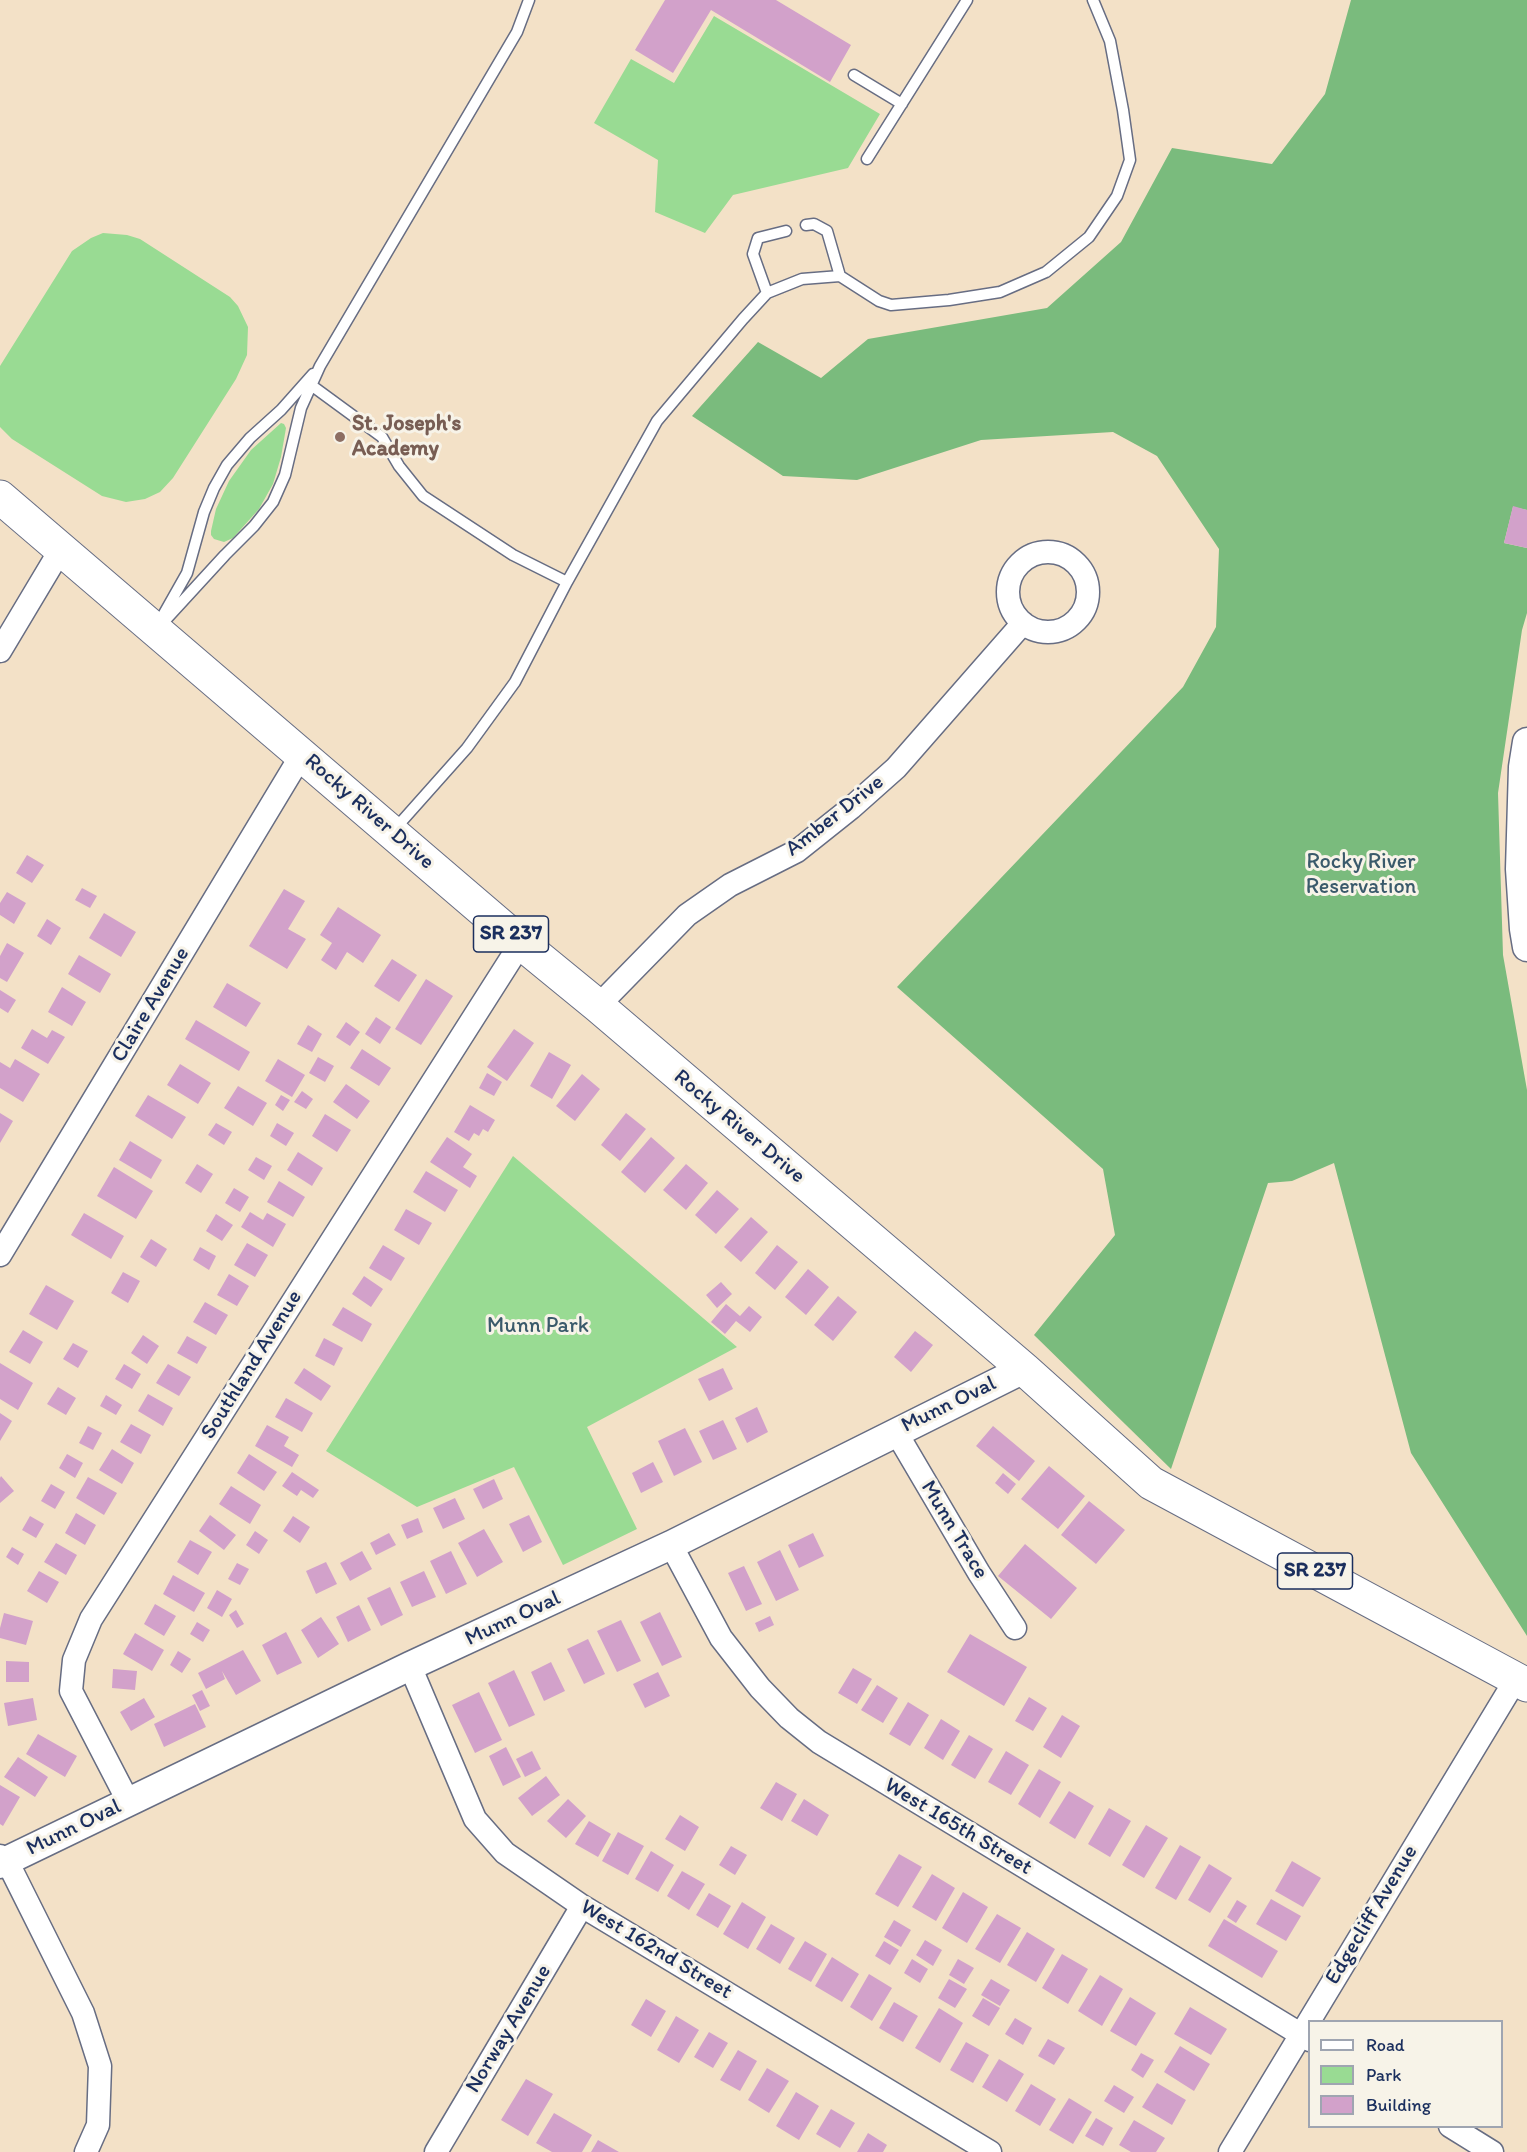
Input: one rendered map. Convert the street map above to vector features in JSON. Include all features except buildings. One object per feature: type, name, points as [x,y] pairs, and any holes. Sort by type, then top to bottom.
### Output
[{"type":"main road","name":"Rocky River Drive","points":[[0,497],[521,944],[598,1006],[1024,1369],[1151,1483],[1521,1682]]},
{"type":"street","points":[[0,651],[61,549]]},
{"type":"street","name":"Amber Drive","points":[[598,1006],[687,915],[730,885],[797,851],[896,768],[1023,623]]},
{"type":"street","points":[[1527,742],[1523,766],[1520,868],[1527,947]]},
{"type":"street","name":"Claire Avenue","points":[[0,1255],[302,754]]},
{"type":"street","name":"Southland Avenue","points":[[128,1801],[71,1691],[74,1660],[91,1619],[521,944]]},
{"type":"street","name":"Munn Oval","points":[[2,1860],[671,1545],[1024,1369]]},
{"type":"street","name":"Munn Trace","points":[[896,1432],[980,1574],[1015,1628]]},
{"type":"street","name":"West 165th Street","points":[[671,1545],[721,1638],[760,1688],[789,1718],[819,1742],[1305,2038]]},
{"type":"street","name":"West 162nd Street","points":[[410,1666],[475,1819],[505,1853],[582,1906],[990,2152]]},
{"type":"street","name":"Edgecliff Avenue","points":[[1316,2020],[1521,1682]]},
{"type":"street","points":[[2,1860],[83,2013],[100,2066],[98,2125],[86,2152]]},
{"type":"street","name":"Norway Avenue","points":[[436,2152],[582,1906]]},
{"type":"street","name":"Edgecliff Avenue","points":[[1230,2152],[1305,2038]]},
{"type":"street","points":[[1452,2128],[1492,2152]]},
{"type":"lane","points":[[156,630],[255,526],[273,502],[285,475],[301,408],[320,366],[517,32],[529,0]]},
{"type":"lane","points":[[867,159],[967,0]]},
{"type":"lane","points":[[392,832],[467,748],[515,682],[567,582],[657,421],[767,293],[802,279],[840,276],[879,301],[891,305],[949,300],[1000,292],[1046,272],[1089,237],[1117,196],[1130,160],[1110,41],[1093,0]]},
{"type":"lane","points":[[854,75],[902,104]]},
{"type":"lane","points":[[806,225],[814,224],[827,231],[840,276]]},
{"type":"lane","points":[[767,293],[753,254],[758,238],[786,231]]},
{"type":"lane","points":[[156,630],[187,573],[204,512],[227,465],[320,366]]},
{"type":"lane","points":[[311,385],[382,437],[399,466],[423,496],[513,555],[567,582]]},
{"type":"green space","name":"Rocky River Reservation","points":[[1351,0],[1527,0],[1527,510],[1513,507],[1504,543],[1527,548],[1527,613],[1522,630],[1498,793],[1503,955],[1527,1090],[1527,1636],[1411,1453],[1334,1163],[1292,1181],[1268,1183],[1171,1469],[1034,1335],[1115,1235],[1103,1169],[897,987],[1183,687],[1216,627],[1219,549],[1157,456],[1113,432],[981,440],[857,480],[783,476],[692,416],[758,342],[821,378],[868,339],[1047,308],[1121,242],[1172,148],[1272,164],[1325,94]]},
{"type":"green space","points":[[714,16],[880,114],[848,168],[733,195],[705,233],[655,212],[658,160],[594,123],[631,59],[674,83]]},
{"type":"green space","points":[[103,233],[127,235],[140,239],[230,297],[238,306],[248,327],[247,355],[236,379],[173,478],[160,492],[145,499],[126,502],[102,496],[12,439],[0,427],[0,366],[72,251]]},
{"type":"green space","points":[[281,423],[286,428],[281,457],[273,484],[259,509],[233,538],[224,542],[214,539],[211,531],[216,509],[229,481],[251,450]]},
{"type":"green space","name":"Munn Park","points":[[513,1156],[737,1347],[587,1427],[637,1529],[563,1565],[514,1467],[417,1507],[326,1451]]},
{"type":"place","name":"St. Joseph's Academy","points":[[340,437]]}]
